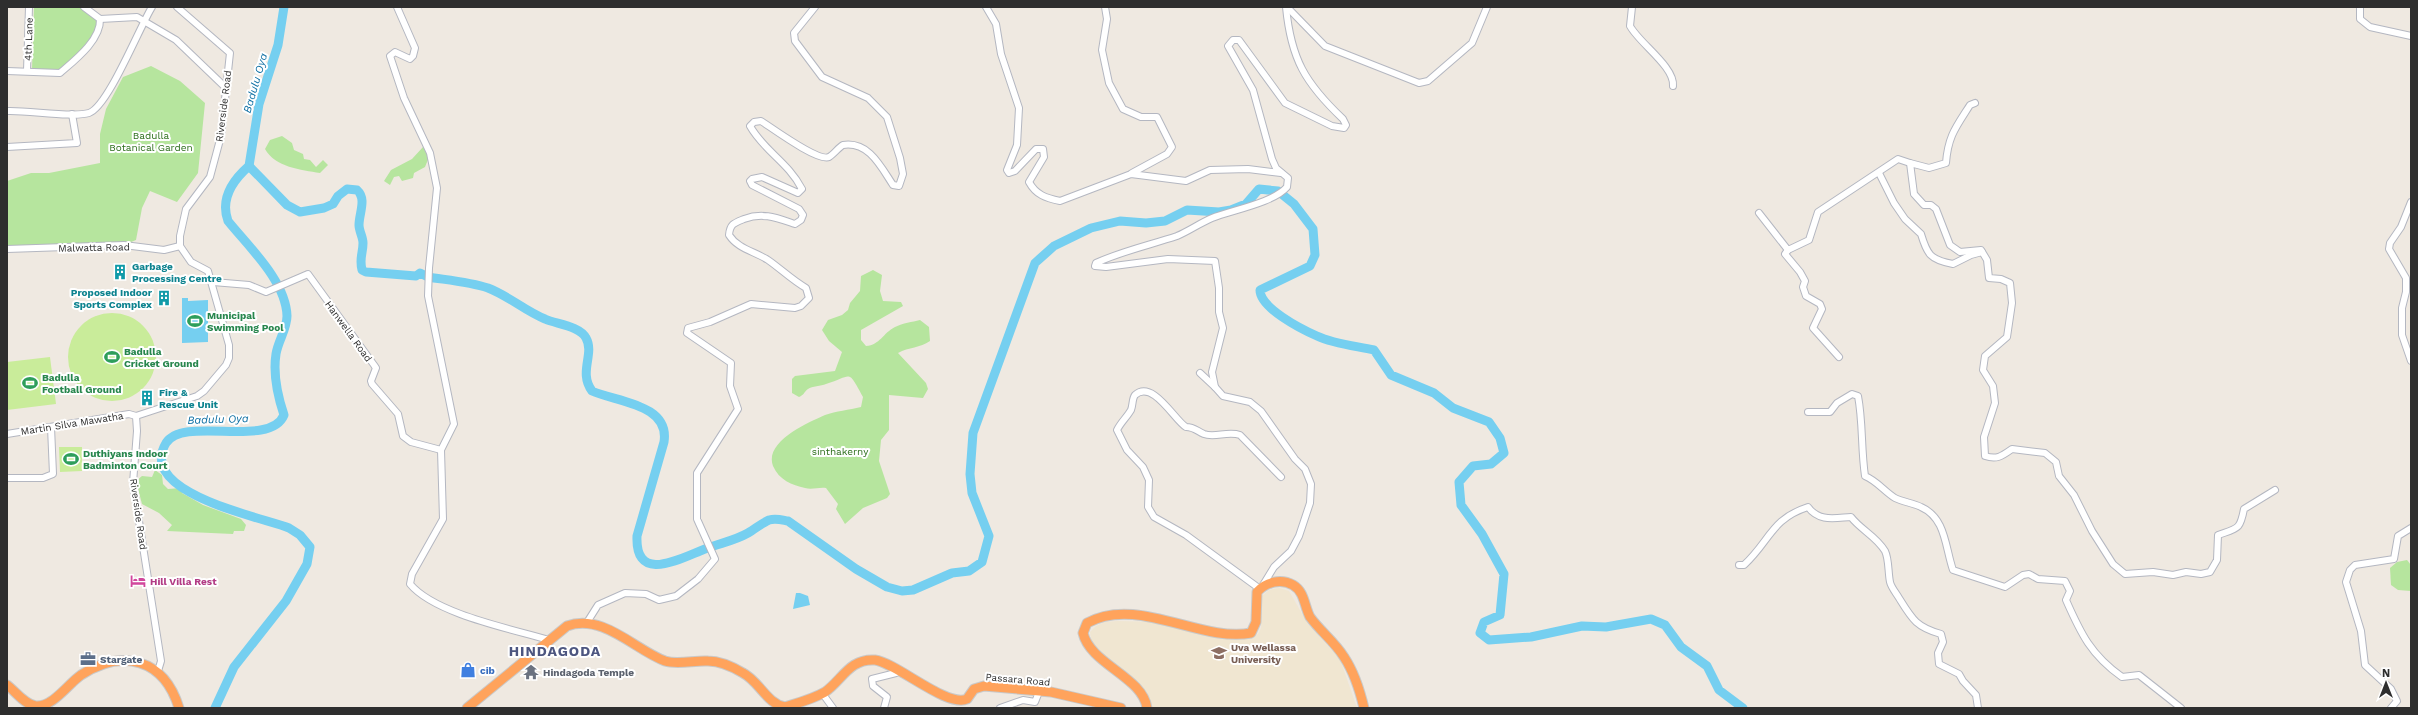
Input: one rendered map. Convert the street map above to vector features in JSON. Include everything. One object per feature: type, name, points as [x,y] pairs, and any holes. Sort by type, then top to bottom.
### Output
[{"type":"highway","points":[[1147,708],[1143,698],[1128,681],[1090,648],[1083,633],[1087,623],[1105,617],[1139,616],[1211,630],[1246,634],[1254,631],[1256,597],[1262,587],[1269,582],[1292,584],[1298,589],[1309,615],[1344,656],[1356,681],[1364,708]]},
{"type":"highway","name":"Passara Road","points":[[467,708],[567,626],[586,624],[627,638],[653,656],[668,662],[710,661],[743,672],[780,706],[785,707],[822,693],[851,666],[863,661],[874,660],[885,663],[926,687],[956,700],[967,699],[974,689],[984,686],[1059,694],[1121,708]]},
{"type":"highway","points":[[7,685],[31,706],[45,704],[81,675],[104,665],[134,661],[147,665],[158,671],[171,687],[179,708]]},
{"type":"street","name":"4th Lane","points":[[27,71],[29,7]]},
{"type":"street","points":[[84,7],[100,19],[136,17],[176,40],[226,87]]},
{"type":"street","points":[[146,7],[147,15]]},
{"type":"street","points":[[7,111],[72,114],[90,113],[96,109],[132,51],[143,22],[152,7]]},
{"type":"street","name":"Riverside Road","points":[[177,7],[230,54],[221,136],[210,177],[186,209],[180,236],[180,246]]},
{"type":"street","points":[[397,7],[415,48],[413,56],[410,59],[395,52],[390,56],[404,98],[430,154],[437,188],[428,284],[454,424],[441,450],[443,519],[412,574],[410,584],[417,592],[450,609],[480,621],[549,640]]},
{"type":"street","points":[[586,624],[598,605],[625,593],[646,594],[659,600],[676,596],[709,568],[715,559],[696,514],[698,494],[697,473],[738,409],[730,386],[732,363],[686,333],[688,328],[710,322],[751,304],[795,308],[802,306],[809,298],[806,288],[790,278],[767,260],[734,243],[729,235],[730,226],[734,223],[756,215],[768,215],[795,224],[801,220],[803,215],[799,209],[752,185],[750,181],[752,179],[762,177],[798,193],[802,189],[796,177],[784,162],[757,138],[750,126],[754,122],[761,121],[808,151],[823,158],[829,157],[844,145],[860,147],[872,154],[893,185],[899,186],[902,181],[900,158],[887,117],[868,98],[822,77],[794,41],[794,32],[815,7]]},
{"type":"street","points":[[986,7],[996,24],[1001,54],[1018,108],[1017,144],[1015,153],[1007,167],[1008,172],[1015,171],[1036,150],[1043,149],[1044,157],[1029,182],[1034,192],[1060,201],[1131,174],[1167,154],[1172,147],[1157,117],[1141,117],[1123,109],[1109,83],[1102,50],[1106,7]]},
{"type":"street","points":[[1286,7],[1326,46],[1419,83],[1428,81],[1472,43],[1487,7]]},
{"type":"street","points":[[1215,387],[1212,372],[1224,328],[1219,312],[1219,288],[1215,261],[1168,259],[1098,267],[1095,266],[1096,263],[1111,256],[1176,236],[1194,229],[1210,219],[1276,196],[1283,192],[1289,184],[1288,178],[1281,173],[1272,159],[1253,90],[1228,46],[1230,41],[1236,39],[1239,40],[1258,69],[1292,108],[1341,129],[1346,125],[1318,95],[1299,64],[1293,51],[1286,7]]},
{"type":"street","points":[[1632,7],[1630,26],[1666,69],[1673,81],[1673,86]]},
{"type":"street","points":[[2360,7],[2360,19],[2370,28],[2411,36]]},
{"type":"street","points":[[7,71],[60,73],[79,56],[100,28],[100,19]]},
{"type":"street","points":[[1839,357],[1813,328],[1822,309],[1820,304],[1806,296],[1803,287],[1805,281],[1800,272],[1785,254],[1788,250],[1809,240],[1818,212],[1898,159],[1910,164],[1929,168],[1946,162],[1947,144],[1950,136],[1970,105],[1975,103]]},
{"type":"street","points":[[7,147],[77,143],[72,114]]},
{"type":"street","points":[[1910,164],[1914,194],[1924,206],[1931,205],[1936,209],[1950,245],[1960,252],[1978,249],[1987,260],[1989,278],[2002,279],[2010,283],[2012,304],[2007,338],[1985,356],[1983,370],[1993,386],[1995,403],[1984,437],[1985,456],[1993,458],[2002,456],[2012,448],[2049,455],[2056,462],[2059,476],[2074,495],[2087,523],[2117,568],[2125,574],[2131,575],[2153,572],[2173,575],[2186,572],[2201,574],[2210,572],[2217,560],[2218,535],[2238,528],[2241,525],[2244,509],[2275,490]]},
{"type":"street","points":[[1131,174],[1186,181],[1210,170],[1248,169],[1281,173]]},
{"type":"street","points":[[1879,173],[1894,204],[1905,219],[1921,234],[1923,245],[1932,258],[1953,264],[1971,255],[1982,252]]},
{"type":"street","points":[[2411,202],[2401,227],[2390,243],[2389,249],[2406,278],[2406,292],[2402,308],[2402,335],[2411,361]]},
{"type":"street","points":[[1760,214],[1788,250]]},
{"type":"street","name":"Malwatta Road","points":[[7,249],[124,245],[164,250],[180,246]]},
{"type":"street","points":[[136,416],[197,396],[208,386],[226,365],[229,358],[229,345],[213,282],[208,271],[191,262],[180,246]]},
{"type":"street","name":"Hanwella Road","points":[[213,282],[250,285],[268,291],[308,274],[376,368],[371,380],[372,384],[398,414],[403,436],[411,442],[441,450]]},
{"type":"street","points":[[1200,373],[1223,396],[1250,402],[1261,411],[1295,458],[1305,469],[1311,484],[1310,504],[1299,536],[1291,551],[1274,567],[1262,587],[1186,536],[1154,517],[1148,507],[1149,480],[1143,468],[1127,450],[1117,430],[1121,422],[1130,412],[1136,394],[1147,393],[1158,397],[1186,427],[1194,427],[1204,434],[1232,432],[1240,435],[1281,477]]},
{"type":"street","points":[[1808,412],[1830,412],[1837,403],[1852,394],[1858,396],[1862,418],[1862,457],[1865,476],[1873,480],[1895,498],[1921,507],[1933,514],[1942,528],[1953,570],[2005,587],[2023,575],[2029,574],[2038,579],[2050,578],[2064,581],[2070,591],[2066,600],[2071,612],[2083,636],[2100,661],[2122,677],[2139,675],[2181,708]]},
{"type":"street","name":"Martin Silva Mawatha","points":[[7,434],[129,414],[136,416]]},
{"type":"street","name":"Riverside Road","points":[[136,416],[133,483],[160,654],[161,664],[158,671]]},
{"type":"street","points":[[7,478],[43,478],[53,474],[51,427]]},
{"type":"street","points":[[1739,565],[1744,565],[1754,556],[1786,516],[1798,510],[1808,507],[1813,514],[1823,518],[1851,517],[1858,527],[1868,531],[1886,553],[1890,584],[1914,622],[1925,630],[1941,634],[1943,642],[1938,653],[1939,664],[1959,674],[1963,681],[1976,695],[1978,708]]},
{"type":"street","points":[[2391,708],[2397,700],[2395,693],[2365,665],[2361,631],[2346,582],[2350,570],[2355,565],[2394,559],[2398,536],[2411,528]]},
{"type":"street","points":[[884,708],[888,700],[887,697],[873,686],[872,679],[896,673],[898,670]]},
{"type":"street","points":[[1000,708],[1023,700],[1035,702],[1038,692]]},
{"type":"street","points":[[822,693],[833,708]]},
{"type":"shaded area","name":"Uva Wellassa University","points":[[1279,588],[1289,591],[1308,624],[1340,659],[1357,708],[1150,708],[1134,680],[1095,648],[1091,639],[1090,632],[1096,626],[1105,622],[1118,621],[1158,622],[1214,636],[1250,638],[1258,634],[1261,628],[1262,596],[1269,590]]},
{"type":"green space","points":[[34,7],[80,7],[98,21],[97,27],[88,41],[58,70],[32,69]]},
{"type":"green space","name":"Badulla Botanical Garden","points":[[151,66],[180,81],[205,103],[198,173],[177,202],[150,191],[142,208],[136,240],[124,245],[7,249],[7,181],[31,173],[49,173],[100,163],[100,134],[106,109],[123,77]]},
{"type":"green space","points":[[282,136],[292,143],[294,150],[303,154],[304,159],[310,160],[316,167],[323,160],[328,165],[320,173],[289,167],[275,160],[265,149],[270,140]]},
{"type":"green space","points":[[423,147],[429,157],[425,167],[414,173],[413,178],[402,181],[399,176],[394,177],[390,185],[384,181],[391,170],[412,159]]},
{"type":"green space","name":"sinthakerny","points":[[873,270],[882,275],[880,291],[883,301],[901,302],[903,306],[861,330],[861,340],[866,346],[871,345],[878,341],[891,329],[920,320],[929,327],[930,341],[898,353],[926,383],[928,389],[923,398],[889,395],[889,430],[881,440],[879,461],[890,494],[887,498],[863,508],[845,524],[836,509],[838,504],[826,488],[808,489],[786,481],[779,475],[773,466],[772,457],[775,449],[781,441],[798,428],[834,412],[861,407],[863,397],[854,382],[849,377],[810,388],[799,397],[792,393],[792,379],[795,376],[835,371],[842,352],[829,341],[822,330],[828,320],[842,315],[848,310],[850,303],[860,291],[861,276]]},
{"type":"green space","name":"Badulla Cricket Ground","points":[[112,313],[129,317],[143,326],[152,340],[156,357],[152,374],[143,388],[129,397],[112,401],[95,397],[81,388],[72,374],[68,357],[72,340],[81,326],[95,317]]},
{"type":"green space","name":"Badulla Football Ground","points":[[50,357],[56,404],[7,410],[7,362]]},
{"type":"green space","name":"Duthiyans Indoor Badminton Court","points":[[59,447],[82,447],[82,471],[60,472]]},
{"type":"green space","points":[[155,470],[162,475],[163,484],[168,489],[181,488],[182,493],[203,505],[241,519],[246,525],[244,531],[234,531],[233,534],[167,531],[172,525],[159,513],[142,504],[136,481],[142,476],[152,477]]},
{"type":"green space","points":[[2407,560],[2411,565],[2411,591],[2398,590],[2391,585],[2390,568],[2397,562]]},
{"type":"water","name":"Municipal Swimming Pool","points":[[182,298],[188,298],[188,301],[208,300],[208,342],[182,343]]},
{"type":"water","points":[[796,593],[808,596],[810,605],[793,609]]},
{"type":"waterway","name":"Badulu Oya","points":[[215,708],[234,667],[286,601],[307,564],[310,547],[300,535],[289,528],[230,509],[206,500],[184,489],[169,476],[162,461],[166,443],[176,435],[190,432],[262,430],[276,425],[284,415],[278,393],[275,361],[277,349],[287,321],[285,303],[273,277],[265,265],[228,221],[226,213],[227,198],[230,190],[238,177],[249,166],[259,104],[278,45],[284,7]]},
{"type":"waterway","points":[[249,166],[287,205],[300,212],[324,208],[333,204],[338,196],[347,189],[357,190],[362,198],[359,220],[363,243],[361,259],[362,270],[366,272],[416,276],[420,273],[428,277],[488,288],[496,291],[538,316],[573,328],[583,334],[586,338],[589,350],[586,377],[592,391],[640,406],[659,420],[664,429],[664,442],[637,536],[638,551],[643,560],[651,564],[672,562],[737,538],[769,520],[779,519],[788,521],[856,569],[887,587],[902,591],[913,590],[952,573],[969,571],[982,562],[989,536],[972,493],[970,474],[973,433],[1035,263],[1054,246],[1091,228],[1120,221],[1146,223],[1165,221],[1187,210],[1219,212],[1231,210],[1246,204],[1259,189],[1278,191],[1294,204],[1313,229],[1315,255],[1310,266],[1260,290],[1262,297],[1267,304],[1282,317],[1317,336],[1338,343],[1374,350],[1391,375],[1434,393],[1453,408],[1489,422],[1500,438],[1504,453],[1491,464],[1473,466],[1459,482],[1461,505],[1482,534],[1504,574],[1500,615],[1484,622],[1480,633],[1489,640],[1531,637],[1582,626],[1606,627],[1651,619],[1665,625],[1681,647],[1707,666],[1719,690],[1743,708]]},
{"type":"place","name":"Garbage Processing Centre","points":[[120,272]]},
{"type":"place","name":"Proposed Indoor Sports Complex","points":[[164,298]]},
{"type":"place","name":"Municipal Swimming Pool","points":[[195,321]]},
{"type":"place","name":"Badulla Cricket Ground","points":[[112,357]]},
{"type":"place","name":"Badulla Football Ground","points":[[30,383]]},
{"type":"place","name":"Fire & Rescue Unit","points":[[147,398]]},
{"type":"place","name":"Duthiyans Indoor Badminton Court","points":[[71,459]]},
{"type":"place","name":"Hill Villa Rest","points":[[138,581]]},
{"type":"place","name":"Uva Wellassa University","points":[[1219,653]]},
{"type":"place","name":"Stargate","points":[[88,659]]},
{"type":"place","name":"cib","points":[[468,670]]},
{"type":"place","name":"Hindagoda Temple","points":[[531,672]]},
{"type":"district","name":"HINDAGODA","points":[[555,651]]}]
